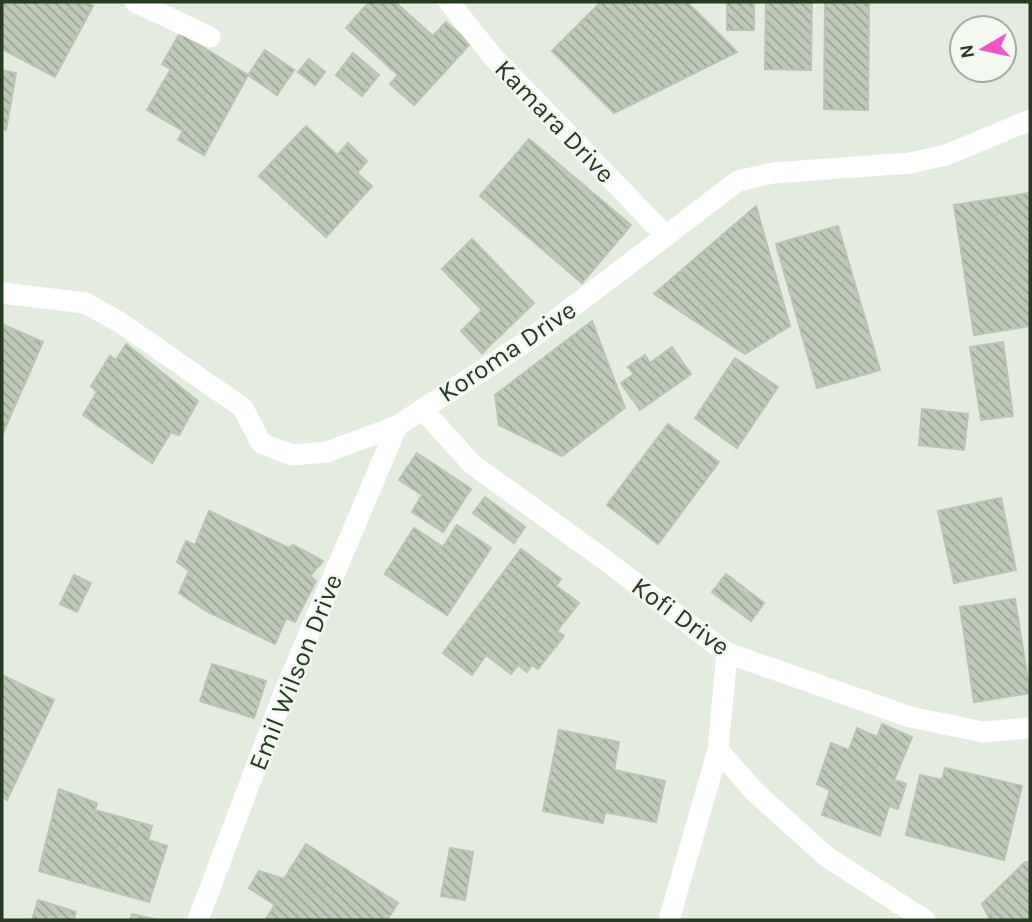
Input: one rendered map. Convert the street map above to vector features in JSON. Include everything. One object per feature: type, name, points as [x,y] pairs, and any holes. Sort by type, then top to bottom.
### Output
[{"type":"street","points":[[135,2],[210,37]]},
{"type":"street","name":"Kamara Drive","points":[[449,2],[494,58],[666,236]]},
{"type":"street","name":"Koroma Drive","points":[[2,293],[85,303],[121,323],[243,408],[261,443],[292,455],[327,452],[397,426],[529,340],[738,181],[773,173],[910,163],[946,155],[1030,120]]},
{"type":"street","name":"Kofi Drive","points":[[422,409],[472,464],[727,653],[910,717],[983,732],[1030,728]]},
{"type":"street","name":"Emil Wilson Drive","points":[[198,920],[284,693],[397,426]]},
{"type":"street","points":[[669,920],[718,750],[727,653]]},
{"type":"street","points":[[718,750],[755,792],[827,857],[925,920]]},
{"type":"building","points":[[2,2],[86,2],[93,6],[55,77],[2,49]]},
{"type":"building","points":[[369,2],[395,2],[433,36],[446,22],[470,44],[414,105],[390,84],[398,75],[346,28]]},
{"type":"building","points":[[601,2],[687,2],[737,52],[614,113],[552,51]]},
{"type":"building","points":[[727,2],[754,2],[754,30],[727,30]]},
{"type":"building","points":[[766,2],[812,2],[811,70],[765,69]]},
{"type":"building","points":[[825,2],[869,3],[868,110],[824,109]]},
{"type":"building","points":[[180,33],[248,75],[204,155],[178,140],[183,131],[147,110],[171,69],[162,64]]},
{"type":"building","points":[[265,50],[294,70],[277,95],[248,75]]},
{"type":"building","points":[[353,53],[379,75],[362,96],[336,75]]},
{"type":"building","points":[[309,59],[325,72],[315,85],[298,72]]},
{"type":"building","points":[[2,70],[16,73],[6,130],[2,129]]},
{"type":"building","points":[[306,126],[337,155],[348,143],[367,161],[357,173],[372,186],[326,237],[259,176]]},
{"type":"building","points":[[529,139],[631,225],[582,283],[480,196]]},
{"type":"building","points":[[1030,193],[1030,326],[974,335],[954,205]]},
{"type":"building","points":[[756,206],[790,326],[745,354],[654,294]]},
{"type":"building","points":[[838,226],[880,370],[817,388],[776,244]]},
{"type":"building","points":[[472,239],[534,303],[482,353],[461,331],[482,310],[442,269]]},
{"type":"building","points":[[592,321],[625,408],[562,456],[499,425],[495,395]]},
{"type":"building","points":[[4,325],[43,342],[2,435],[2,330]]},
{"type":"building","points":[[1003,342],[1013,416],[981,420],[970,347]]},
{"type":"building","points":[[126,344],[198,401],[179,435],[171,432],[152,463],[83,415],[97,392],[91,386],[110,356],[116,360]]},
{"type":"building","points":[[672,347],[691,374],[640,410],[621,383],[634,374],[628,367],[645,355],[650,363]]},
{"type":"building","points":[[735,358],[778,387],[737,448],[695,418]]},
{"type":"building","points":[[922,409],[968,414],[964,450],[919,445]]},
{"type":"building","points":[[668,424],[719,462],[658,544],[607,505]]},
{"type":"building","points":[[417,453],[471,489],[443,532],[412,512],[422,495],[399,480]]},
{"type":"building","points":[[485,497],[525,527],[514,543],[473,513]]},
{"type":"building","points":[[1001,498],[1016,570],[954,583],[938,511]]},
{"type":"building","points":[[209,511],[289,548],[293,545],[323,561],[310,576],[316,581],[295,622],[286,618],[275,644],[206,611],[179,593],[189,571],[177,562],[186,541],[195,545]]},
{"type":"building","points":[[457,525],[491,548],[447,615],[385,574],[414,528],[443,547]]},
{"type":"building","points":[[521,549],[561,579],[556,586],[579,603],[557,631],[564,636],[538,669],[532,665],[527,672],[518,665],[511,674],[486,655],[472,675],[443,653]]},
{"type":"building","points":[[726,574],[764,603],[751,621],[712,592]]},
{"type":"building","points":[[74,575],[91,583],[77,612],[60,604]]},
{"type":"building","points":[[1015,599],[1030,693],[974,702],[960,607]]},
{"type":"building","points":[[212,664],[266,681],[254,718],[200,701]]},
{"type":"building","points":[[2,675],[54,700],[7,800],[2,797]]},
{"type":"building","points":[[882,724],[912,737],[894,780],[906,784],[898,809],[889,806],[880,836],[822,815],[830,790],[817,784],[831,743],[849,750],[857,728],[877,737]]},
{"type":"building","points":[[559,730],[619,742],[614,770],[665,781],[656,822],[605,812],[603,823],[543,811]]},
{"type":"building","points":[[945,768],[1022,786],[1004,860],[906,835],[920,775],[942,780]]},
{"type":"building","points":[[59,789],[97,803],[95,810],[152,826],[148,840],[167,846],[149,902],[39,871]]},
{"type":"building","points":[[306,844],[398,903],[387,920],[265,920],[275,905],[249,888],[259,871],[284,879]]},
{"type":"building","points":[[450,848],[473,852],[465,900],[441,896]]},
{"type":"building","points":[[1025,862],[1030,862],[1030,920],[990,920],[982,904]]},
{"type":"building","points":[[38,900],[76,912],[73,920],[32,920]]},
{"type":"building","points":[[132,914],[158,920],[130,920]]}]
